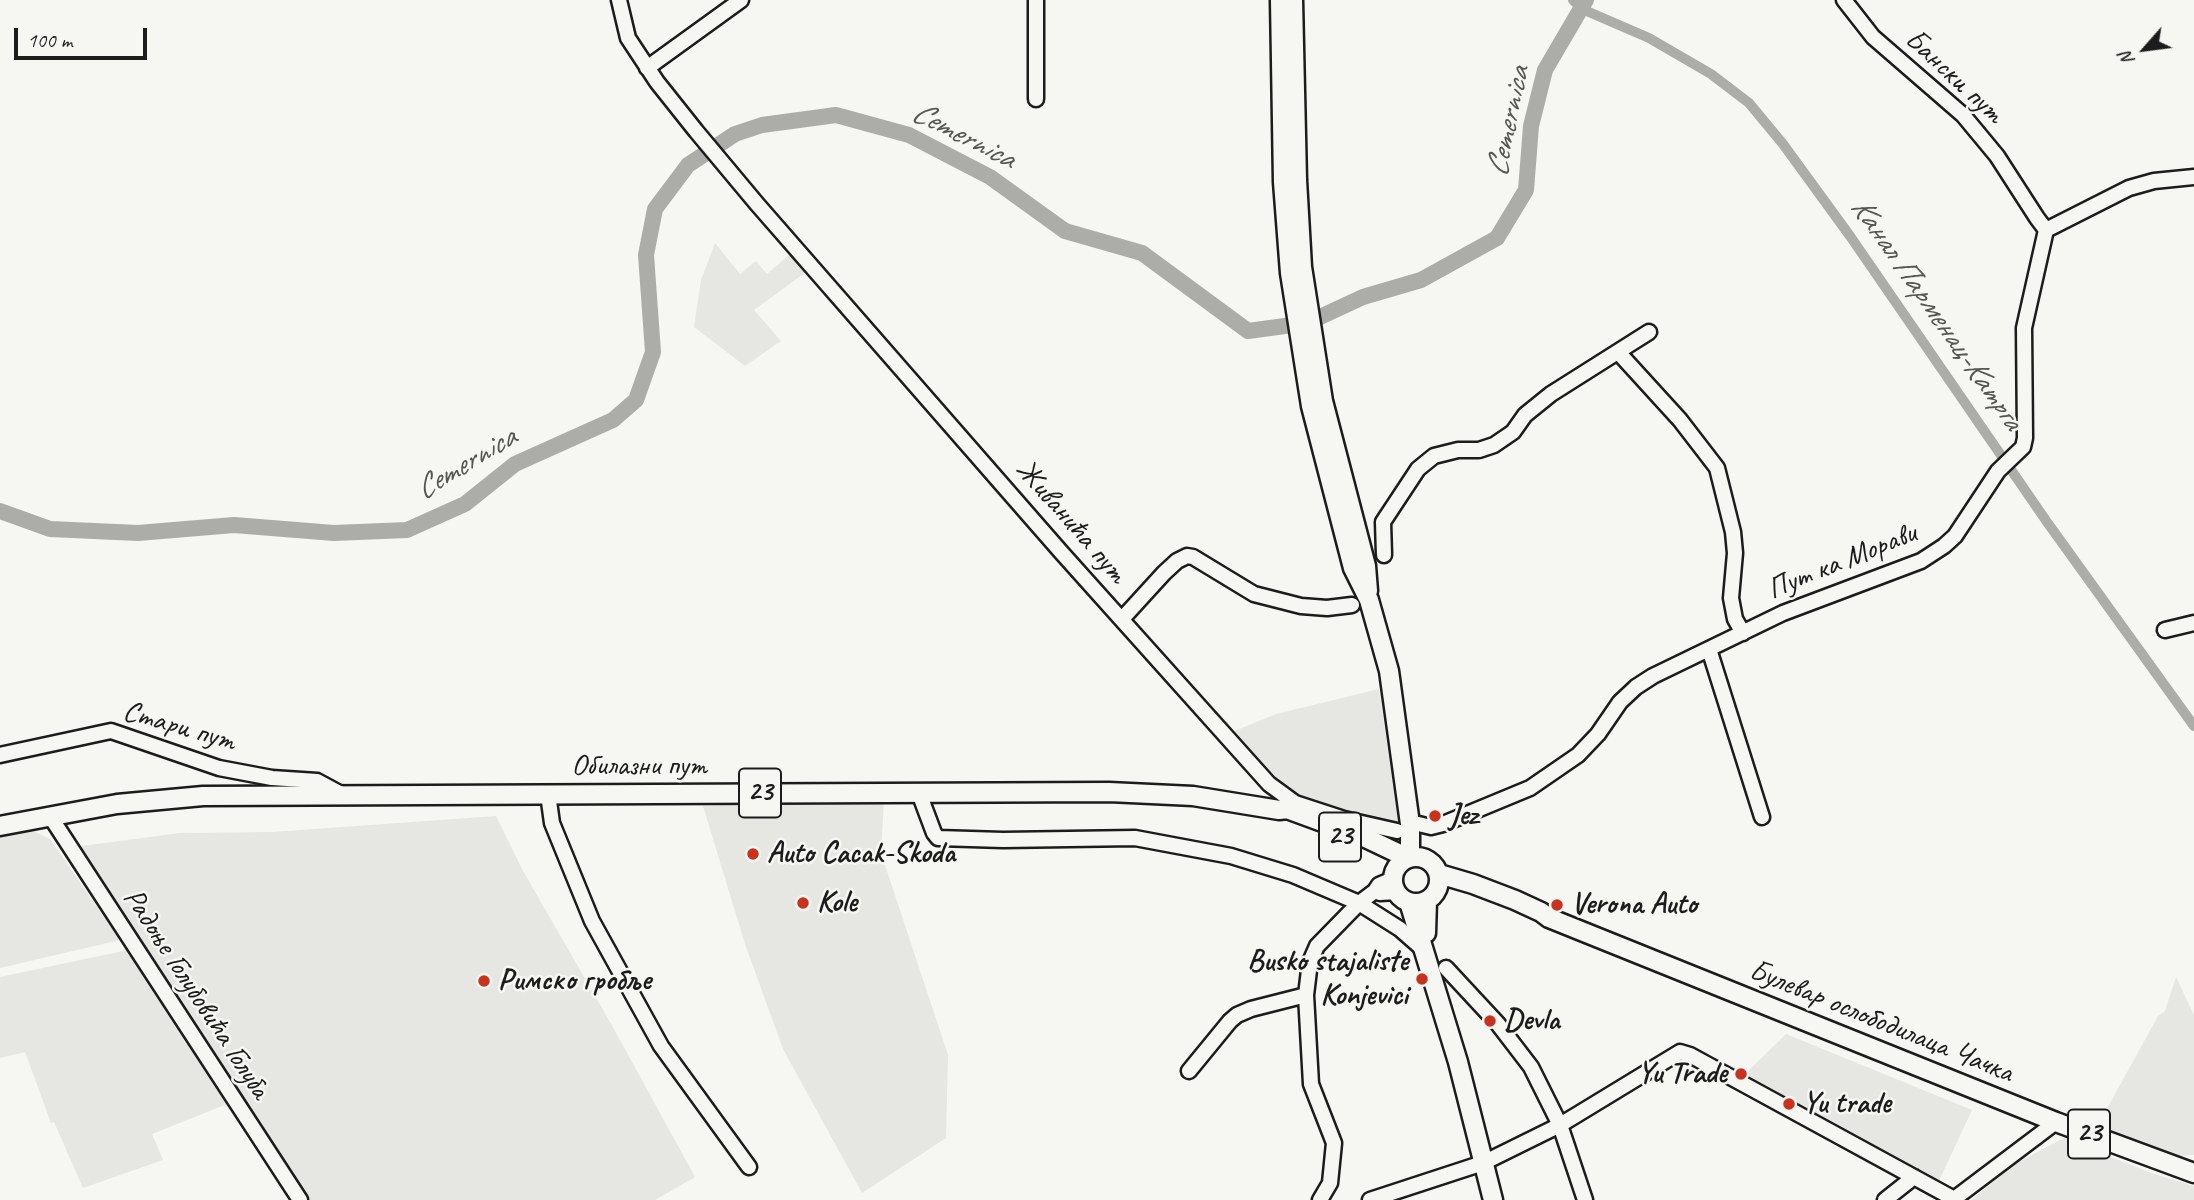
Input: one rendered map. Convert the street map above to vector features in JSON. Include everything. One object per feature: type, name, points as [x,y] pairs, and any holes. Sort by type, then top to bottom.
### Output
[{"type":"main road","points":[[1280,0],[1283,182],[1296,270],[1317,404],[1360,603],[1389,671],[1407,827]]},
{"type":"main road","points":[[1293,0],[1296,270]]},
{"type":"main road","name":"Обилазни пут","points":[[0,826],[117,804],[174,797],[1109,792],[1167,794],[1286,807]]},
{"type":"main road","name":"23","points":[[1286,807],[1433,863],[1439,874]]},
{"type":"main road","name":"23","points":[[1286,807],[1370,850],[1383,860],[1409,890]]},
{"type":"main road","points":[[1378,843],[1395,839],[1407,827]]},
{"type":"main road","points":[[1407,827],[1418,832],[1415,858]]},
{"type":"main road","name":"23","points":[[1409,890],[1400,863],[1415,858]]},
{"type":"main road","points":[[1439,874],[1439,885],[1409,890],[1425,929],[1427,950],[1457,1048],[1458,1062],[1493,1200]]},
{"type":"main road","name":"Булевар ослободилаца Чачка","points":[[1439,874],[1490,890],[1549,918],[2056,1122],[2194,1173]]},
{"type":"main road","name":"Булевар ослободилаца Чачка","points":[[1409,890],[1464,891],[1539,918],[1549,918]]},
{"type":"street","points":[[619,0],[628,38],[648,68],[741,0]]},
{"type":"street","points":[[1035,0],[1036,99]]},
{"type":"street","name":"Бански пут","points":[[1844,0],[1873,37],[1963,115],[1997,156],[2046,230]]},
{"type":"street","name":"Живанића пут","points":[[648,68],[745,189],[1269,784],[1286,807],[1344,819],[1407,827],[1443,824]]},
{"type":"street","points":[[2046,230],[2129,188],[2154,181],[2194,177]]},
{"type":"street","name":"Пут ка Морави","points":[[1443,824],[1530,788],[1578,755],[1598,734],[1620,702],[1636,687],[1783,613],[1910,566],[1932,555],[1955,536],[2020,451],[2025,439],[2024,328],[2046,230]]},
{"type":"street","points":[[1384,555],[1382,522],[1418,469],[1434,456],[1458,450],[1479,450],[1494,445],[1513,432],[1525,415],[1551,394],[1649,332]]},
{"type":"street","points":[[1618,352],[1681,420],[1717,468],[1733,532],[1735,553],[1731,597],[1735,619],[1743,633]]},
{"type":"street","points":[[1122,619],[1164,573],[1187,556],[1254,594],[1301,606],[1327,608],[1360,603]]},
{"type":"street","points":[[2165,630],[2194,623]]},
{"type":"street","points":[[1709,649],[1762,817]]},
{"type":"street","name":"Стари пут","points":[[0,755],[111,732],[219,768],[272,778],[317,781],[343,795]]},
{"type":"street","points":[[919,793],[934,833],[939,838],[1135,838],[1254,861],[1360,903],[1427,950]]},
{"type":"street","points":[[548,794],[552,823],[592,921],[661,1046],[749,1167]]},
{"type":"street","name":"Радоње Голубовића Голуба","points":[[50,816],[300,1200]]},
{"type":"street","points":[[1320,1200],[1330,1183],[1334,1143],[1311,1084],[1306,995],[1310,962],[1317,946],[1379,885],[1409,890]]},
{"type":"street","points":[[1446,968],[1498,1024],[1531,1067],[1560,1125],[1586,1200]]},
{"type":"street","points":[[1189,1071],[1237,1015],[1306,995]]},
{"type":"street","points":[[1370,1200],[1483,1163],[1560,1125],[1679,1052],[1690,1055],[1955,1199],[2056,1122]]},
{"type":"street","points":[[1885,1200],[1914,1177]]},
{"type":"shaded area","points":[[715,243],[740,274],[756,261],[767,274],[789,255],[806,272],[754,310],[781,341],[745,366],[694,327],[701,280]]},
{"type":"shaded area","points":[[1379,689],[1399,828],[1292,800],[1227,734],[1276,714]]},
{"type":"shaded area","points":[[884,799],[881,853],[948,1055],[946,1138],[862,1193],[783,1049],[745,944],[703,806]]},
{"type":"shaded area","points":[[496,816],[523,871],[695,1177],[655,1200],[305,1200],[74,847],[180,833],[273,832]]},
{"type":"shaded area","points":[[29,829],[50,839],[120,940],[0,968],[0,835]]},
{"type":"shaded area","points":[[128,950],[227,1104],[152,1134],[163,1160],[83,1188],[54,1122],[51,1123],[25,1052],[0,1058],[0,977]]},
{"type":"shaded area","points":[[2176,977],[2194,1015],[2194,1155],[2178,1156],[2098,1125],[2158,1016],[2165,1011]]},
{"type":"shaded area","points":[[1786,1034],[1972,1110],[1937,1185],[1739,1080]]},
{"type":"shaded area","points":[[2064,1138],[2151,1173],[2194,1186],[2194,1200],[1971,1200],[2015,1164]]},
{"type":"waterway","name":"Канал Парменац-Катрга","points":[[1573,0],[1582,9],[1649,38],[1711,74],[1749,103],[1783,144],[1850,236],[2047,522],[2194,726]]},
{"type":"waterway","name":"Cemernica","points":[[0,511],[50,529],[138,533],[234,525],[334,533],[407,530],[465,504],[515,464],[613,420],[636,400],[653,352],[646,255],[655,209],[688,165],[735,134],[762,125],[836,115],[909,135],[990,177],[1065,231],[1142,253],[1248,331],[1307,323],[1363,297],[1421,280],[1497,238],[1526,190],[1531,126],[1545,70],[1586,0]]},
{"type":"place","name":"Jez","points":[[1435,816]]},
{"type":"place","name":"Auto Cacak-Skoda","points":[[753,854]]},
{"type":"place","name":"Kole","points":[[803,903]]},
{"type":"place","name":"Verona Auto","points":[[1557,905]]},
{"type":"place","name":"Busko stajaliste Konjevici","points":[[1422,979]]},
{"type":"place","name":"Римско гробље","points":[[484,981]]},
{"type":"place","name":"Devla","points":[[1490,1021]]},
{"type":"place","name":"Yu Trade","points":[[1741,1074]]},
{"type":"place","name":"Yu trade","points":[[1789,1104]]}]
